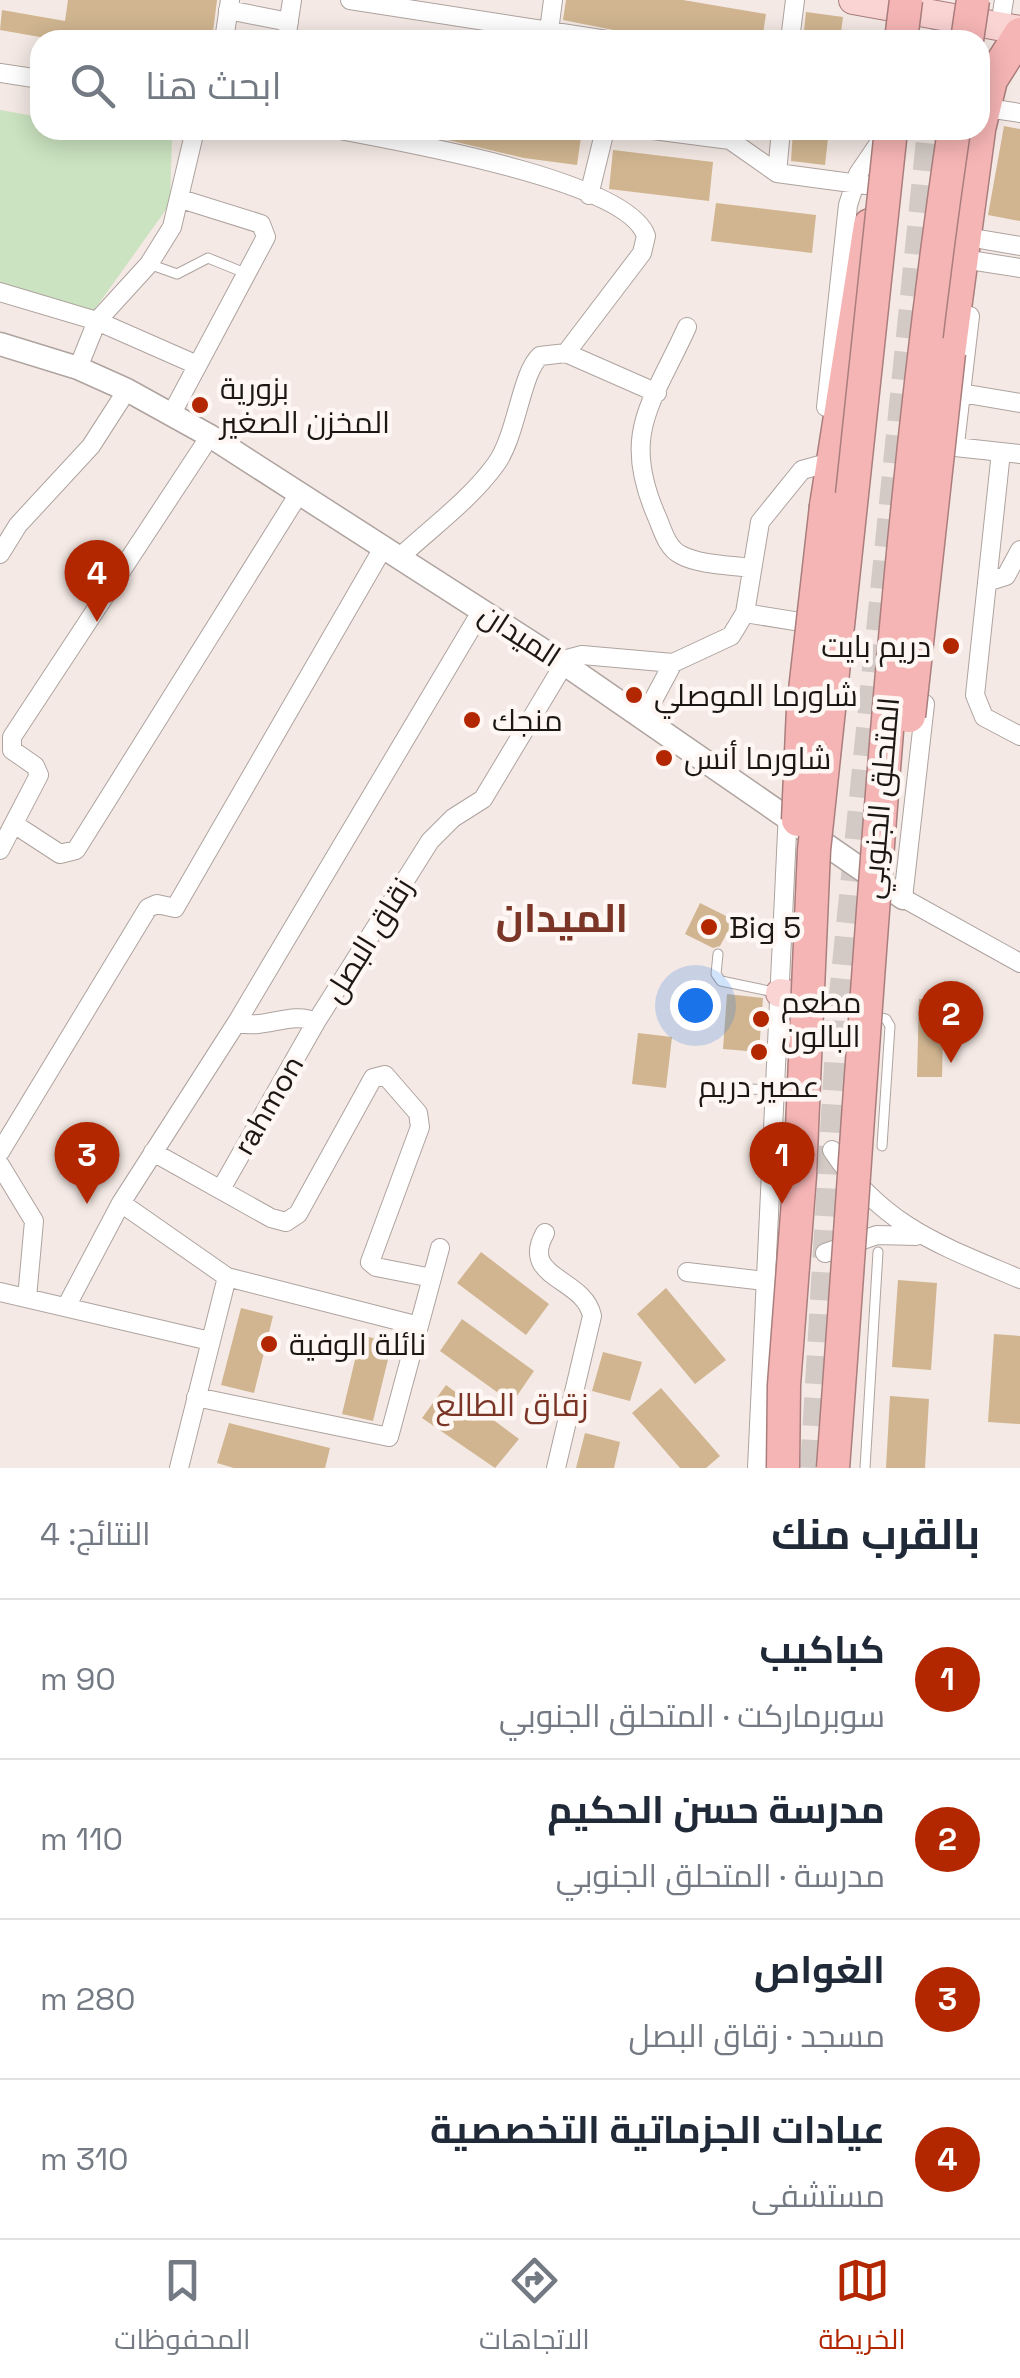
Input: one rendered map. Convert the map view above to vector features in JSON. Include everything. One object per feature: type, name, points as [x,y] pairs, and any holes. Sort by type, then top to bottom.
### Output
[{"type":"highway","points":[[903,30],[906,0]]},
{"type":"highway","points":[[969,30],[973,0]]},
{"type":"highway","points":[[990,94],[1011,23]]},
{"type":"highway","name":"المتحلق الجنوبي","points":[[833,1468],[861,1013],[899,594],[932,282],[953,140]]},
{"type":"highway","points":[[861,1013],[899,799],[949,353],[981,140]]},
{"type":"highway","points":[[796,995],[800,750],[826,506],[863,251],[886,163]]},
{"type":"highway","name":"المتحلق الجنوبي","points":[[784,1468],[796,995],[886,163]]},
{"type":"main road","points":[[857,0],[1011,23]]},
{"type":"street","points":[[288,30],[292,0]]},
{"type":"street","points":[[350,0],[543,30]]},
{"type":"street","points":[[549,30],[553,0]]},
{"type":"street","points":[[791,30],[795,0]]},
{"type":"street","points":[[225,30],[229,5],[286,30]]},
{"type":"street","points":[[0,73],[30,78]]},
{"type":"street","points":[[990,120],[1020,113]]},
{"type":"street","points":[[78,368],[98,321],[150,264],[172,227],[193,140]]},
{"type":"street","points":[[389,140],[486,160],[589,195],[639,222],[646,245],[566,353]]},
{"type":"street","points":[[589,195],[603,140]]},
{"type":"street","points":[[730,140],[777,174],[886,163]]},
{"type":"street","points":[[777,174],[780,140]]},
{"type":"street","points":[[903,898],[979,239],[983,140]]},
{"type":"street","points":[[757,1468],[774,1090],[796,995],[788,820],[804,622],[845,225],[886,163]]},
{"type":"street","points":[[171,415],[265,244],[261,224],[181,199]]},
{"type":"street","points":[[979,239],[1020,246]]},
{"type":"street","points":[[976,261],[1020,268]]},
{"type":"street","points":[[0,292],[98,321],[197,365]]},
{"type":"street","points":[[687,327],[639,437],[638,466],[668,542],[686,558],[750,568]]},
{"type":"street","name":"الميدان","points":[[0,344],[78,368],[210,436],[563,663],[903,898],[1020,963]]},
{"type":"street","points":[[0,1152],[148,908],[157,904],[166,910],[175,908],[392,553],[496,464],[516,424],[532,362],[550,352],[566,353],[657,393]]},
{"type":"street","points":[[0,554],[18,524],[91,446],[127,390]]},
{"type":"street","points":[[961,393],[1020,403]]},
{"type":"street","points":[[0,850],[39,776],[34,766],[12,750],[12,737],[210,436]]},
{"type":"street","points":[[955,446],[1011,453],[987,582],[975,694],[984,718],[1020,736]]},
{"type":"street","points":[[563,663],[576,655],[673,663],[732,636],[745,613],[760,522],[802,470],[820,465]]},
{"type":"street","points":[[14,824],[60,854],[76,850],[298,495]]},
{"type":"street","points":[[987,582],[1006,576],[1020,550]]},
{"type":"street","points":[[66,1307],[121,1203],[237,1022],[482,610]]},
{"type":"street","points":[[745,613],[842,629]]},
{"type":"street","name":"زقاق البصل","points":[[237,1022],[248,1025],[301,1017],[316,1022],[430,841],[440,828],[483,798],[563,663]]},
{"type":"street","points":[[643,718],[673,663]]},
{"type":"street","name":"rahmon","points":[[221,1190],[316,1022]]},
{"type":"street","points":[[153,1152],[278,1221],[294,1219],[370,1083],[385,1075],[418,1113],[420,1127],[370,1262],[376,1267],[432,1278]]},
{"type":"street","points":[[832,1150],[870,1198],[918,1236],[1020,1279]]},
{"type":"street","points":[[0,1164],[34,1220],[27,1298]]},
{"type":"street","points":[[121,1203],[227,1277],[419,1326]]},
{"type":"street","points":[[545,1232],[536,1252],[540,1266],[585,1298],[592,1316],[556,1468]]},
{"type":"street","points":[[826,1253],[877,1235],[918,1236]]},
{"type":"street","points":[[196,1397],[384,1439],[395,1428],[440,1248]]},
{"type":"street","points":[[688,1272],[765,1281]]},
{"type":"street","points":[[179,1468],[227,1277]]},
{"type":"street","points":[[0,1292],[210,1341]]},
{"type":"lane","points":[[150,264],[180,274],[204,257],[248,274]]},
{"type":"lane","points":[[718,954],[716,974],[721,981],[796,995]]},
{"type":"lane","points":[[861,1013],[882,1016],[890,1026],[882,1146]]},
{"type":"lane","points":[[718,1088],[774,1090]]},
{"type":"lane","points":[[865,1468],[878,1252]]},
{"type":"lane","points":[[842,1272],[877,1275]]},
{"type":"green space","points":[[0,110],[30,115],[30,140],[172,140],[170,204],[92,313],[0,288]]},
{"type":"building","points":[[68,0],[217,0],[213,30],[30,30],[30,35],[0,30],[2,10],[65,21]]},
{"type":"building","points":[[566,0],[683,0],[766,14],[764,30],[614,30],[563,20]]},
{"type":"building","points":[[806,12],[843,17],[841,30],[804,30]]},
{"type":"building","points":[[1004,126],[1020,129],[1020,221],[988,215]]},
{"type":"building","points":[[448,140],[581,140],[577,165],[524,158]]},
{"type":"building","points":[[792,140],[828,140],[825,165],[791,161]]},
{"type":"building","points":[[613,150],[713,162],[709,201],[609,189]]},
{"type":"building","points":[[716,203],[816,215],[812,253],[711,241]]},
{"type":"building","name":"Big 5","points":[[700,903],[734,920],[720,946],[713,948],[685,934]]},
{"type":"building","points":[[727,994],[763,998],[759,1052],[723,1049]]},
{"type":"building","points":[[919,999],[944,1000],[942,1077],[917,1077]]},
{"type":"building","points":[[638,1033],[672,1037],[666,1088],[632,1084]]},
{"type":"building","points":[[481,1252],[549,1304],[526,1335],[457,1283]]},
{"type":"building","points":[[898,1280],[937,1283],[931,1370],[892,1367]]},
{"type":"building","points":[[666,1288],[726,1360],[695,1384],[637,1314]]},
{"type":"building","points":[[241,1308],[273,1316],[254,1393],[221,1385]]},
{"type":"building","points":[[462,1319],[534,1371],[512,1403],[440,1351]]},
{"type":"building","points":[[994,1334],[1020,1336],[1020,1424],[988,1422]]},
{"type":"building","points":[[361,1335],[392,1343],[373,1421],[342,1414]]},
{"type":"building","points":[[603,1352],[642,1362],[630,1401],[592,1391]]},
{"type":"building","points":[[446,1385],[519,1439],[495,1468],[422,1418]]},
{"type":"building","points":[[661,1388],[720,1456],[706,1468],[680,1468],[632,1413]]},
{"type":"building","points":[[890,1396],[929,1399],[925,1468],[886,1468]]},
{"type":"building","points":[[229,1423],[330,1448],[325,1468],[234,1468],[217,1463]]},
{"type":"building","points":[[585,1433],[620,1442],[614,1468],[576,1468]]},
{"type":"tunnel","points":[[944,30],[949,0]]},
{"type":"tunnel","points":[[814,1468],[841,1014],[930,140]]},
{"type":"place","name":"بزورية المخزن الصغير","points":[[200,405]]},
{"type":"place","name":"عيادات الجزماتية التخصصية","points":[[97,622]]},
{"type":"place","name":"دريم بايت","points":[[951,646]]},
{"type":"place","name":"شاورما الموصلي","points":[[634,695]]},
{"type":"place","name":"منجك","points":[[472,720]]},
{"type":"place","name":"شاورما أنس","points":[[664,758]]},
{"type":"place","name":"Big 5","points":[[709,927]]},
{"type":"place","name":"مطعم البالون","points":[[761,1019]]},
{"type":"place","name":"عصير دريم","points":[[759,1052]]},
{"type":"place","name":"مدرسة حسن الحكيم","points":[[951,1063]]},
{"type":"place","name":"الغواص","points":[[87,1204]]},
{"type":"place","name":"كباكيب","points":[[782,1204]]},
{"type":"place","name":"نائلة الوفية","points":[[269,1344]]},
{"type":"district","name":"الميدان","points":[[562,918]]},
{"type":"district","name":"زقاق الطالع","points":[[512,1405]]}]
